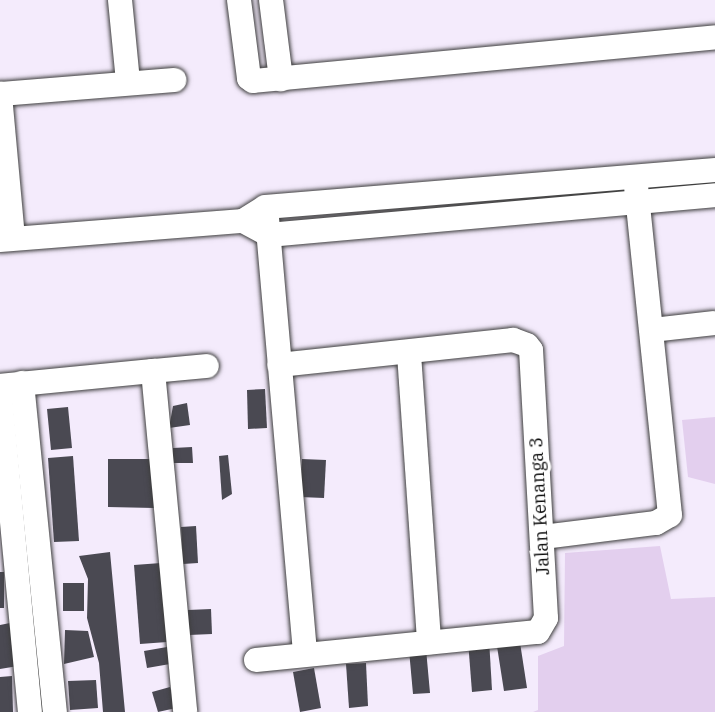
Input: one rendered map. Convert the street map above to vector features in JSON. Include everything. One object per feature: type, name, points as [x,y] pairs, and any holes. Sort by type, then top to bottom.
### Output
[{"type":"street","points":[[120,0],[128,82]]},
{"type":"street","points":[[239,0],[249,78],[253,81],[715,37]]},
{"type":"street","points":[[271,0],[281,79]]},
{"type":"street","points":[[174,80],[0,93],[7,239],[243,221],[265,207],[715,170]]},
{"type":"street","points":[[543,537],[656,523],[670,515],[635,178]]},
{"type":"street","points":[[243,221],[269,235],[715,195]]},
{"type":"street","points":[[265,207],[305,653]]},
{"type":"street","points":[[652,330],[713,323]]},
{"type":"street","name":"Jalan Kenanga 3","points":[[256,660],[542,629],[546,618],[531,350],[513,340],[409,354],[279,365]]},
{"type":"street","points":[[409,354],[429,642]]},
{"type":"street","points":[[30,712],[17,524],[11,384],[208,366]]},
{"type":"street","points":[[153,371],[185,712]]},
{"type":"street","points":[[0,395],[17,524],[55,712]]},
{"type":"shaded area","points":[[715,417],[715,484],[688,477],[682,420]]},
{"type":"shaded area","points":[[660,546],[671,599],[715,597],[715,712],[533,712],[538,710],[538,656],[564,646],[565,553]]},
{"type":"building","points":[[265,389],[267,428],[248,429],[247,390]]},
{"type":"building","points":[[187,403],[190,425],[169,428],[173,406]]},
{"type":"building","points":[[68,407],[72,448],[51,450],[47,409]]},
{"type":"building","points":[[192,447],[193,463],[173,463],[173,448]]},
{"type":"building","points":[[228,455],[232,494],[222,500],[219,456]]},
{"type":"building","points":[[73,456],[79,541],[54,542],[48,458]]},
{"type":"building","points":[[108,459],[155,459],[154,508],[108,507]]},
{"type":"building","points":[[302,459],[326,460],[324,498],[300,497]]},
{"type":"building","points":[[196,526],[198,563],[183,564],[181,527]]},
{"type":"building","points":[[110,552],[125,712],[103,712],[99,663],[87,618],[88,579],[79,556]]},
{"type":"building","points":[[161,563],[167,642],[140,644],[134,565]]},
{"type":"building","points":[[0,572],[4,572],[4,608],[0,608]]},
{"type":"building","points":[[63,583],[84,583],[84,611],[63,611]]},
{"type":"building","points":[[211,609],[212,634],[189,635],[188,610]]},
{"type":"building","points":[[10,623],[18,666],[0,669],[0,625]]},
{"type":"building","points":[[65,630],[88,631],[94,657],[64,664]]},
{"type":"building","points":[[519,636],[527,688],[504,691],[496,640]]},
{"type":"building","points":[[489,639],[492,690],[472,692],[468,641]]},
{"type":"building","points":[[167,647],[170,664],[147,668],[144,651]]},
{"type":"building","points":[[426,649],[430,693],[413,694],[409,650]]},
{"type":"building","points":[[366,663],[368,706],[349,708],[346,664]]},
{"type":"building","points":[[314,668],[321,708],[300,712],[293,672]]},
{"type":"building","points":[[12,676],[13,712],[0,712],[0,677]]},
{"type":"building","points":[[96,680],[98,708],[70,710],[68,681]]},
{"type":"building","points":[[170,687],[176,708],[158,712],[152,692]]}]
